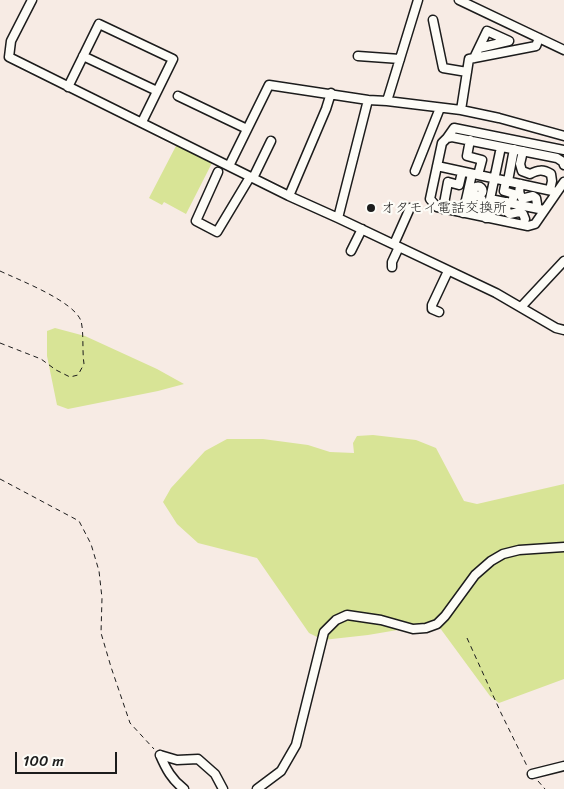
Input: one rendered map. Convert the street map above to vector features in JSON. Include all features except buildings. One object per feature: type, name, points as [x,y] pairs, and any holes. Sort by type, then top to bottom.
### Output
[{"type":"street","points":[[32,0],[11,41],[9,57],[288,196],[496,293],[556,328],[564,330]]},
{"type":"street","points":[[387,101],[418,0]]},
{"type":"street","points":[[459,0],[564,50]]},
{"type":"street","points":[[433,20],[443,68],[467,72]]},
{"type":"street","points":[[68,87],[100,24],[173,59],[142,122]]},
{"type":"street","points":[[461,110],[469,60],[536,46],[539,38]]},
{"type":"street","points":[[474,58],[479,48]]},
{"type":"street","points":[[83,56],[157,91]]},
{"type":"street","points":[[358,56],[400,59]]},
{"type":"street","points":[[229,166],[269,85],[368,100],[461,110],[499,118],[564,136]]},
{"type":"street","points":[[288,196],[326,109],[330,94]]},
{"type":"street","points":[[178,96],[247,129]]},
{"type":"street","points":[[338,218],[368,100]]},
{"type":"street","points":[[415,171],[440,108]]},
{"type":"street","points":[[564,150],[454,128],[442,143],[430,199],[437,207],[443,209],[528,226],[535,224],[554,191],[564,182]]},
{"type":"street","points":[[447,138],[470,140],[557,158],[564,165]]},
{"type":"street","points":[[463,213],[475,175],[482,160],[467,156],[470,140]]},
{"type":"street","points":[[218,172],[196,221],[218,232],[252,177],[270,141]]},
{"type":"street","points":[[486,218],[485,196],[494,179],[501,147]]},
{"type":"street","points":[[514,150],[504,191],[514,194],[506,211],[510,214],[518,212],[522,214],[525,219],[523,225]]},
{"type":"street","points":[[523,151],[520,164],[522,171],[530,174],[537,170],[545,170],[551,174],[554,191]]},
{"type":"street","points":[[437,166],[554,191]]},
{"type":"street","points":[[443,209],[448,182],[459,185],[462,172]]},
{"type":"street","points":[[521,184],[520,195],[522,198],[533,196],[536,198],[536,208]]},
{"type":"street","points":[[474,215],[476,206],[482,202],[480,197],[485,196],[544,210]]},
{"type":"street","points":[[392,267],[396,246],[410,208]]},
{"type":"street","points":[[351,251],[362,229]]},
{"type":"street","points":[[521,307],[564,261]]},
{"type":"street","points":[[439,312],[432,309],[432,305],[448,270]]},
{"type":"street","points":[[258,789],[281,771],[296,745],[324,632],[336,620],[347,615],[381,620],[413,628],[426,628],[437,624],[445,616],[475,575],[491,561],[503,554],[518,550],[564,547]]},
{"type":"street","points":[[160,755],[169,774],[184,789]]},
{"type":"street","points":[[160,755],[177,760],[198,759],[215,774],[222,789]]},
{"type":"street","points":[[532,774],[564,766]]},
{"type":"path","points":[[0,271],[43,291],[78,315],[81,323],[84,364],[78,375],[70,377],[56,370],[41,358],[0,344]]},
{"type":"path","points":[[0,479],[79,521],[91,544],[99,571],[102,598],[101,634],[130,723],[160,755]]},
{"type":"path","points":[[467,638],[520,754],[532,774],[545,789]]},
{"type":"green space","points":[[177,144],[213,161],[186,214],[164,202],[162,205],[149,198]]},
{"type":"green space","points":[[55,328],[85,336],[157,369],[184,384],[68,409],[57,405],[47,356],[47,331]]},
{"type":"green space","points":[[373,435],[416,440],[436,448],[464,501],[477,504],[564,484],[564,679],[499,703],[490,696],[440,628],[433,624],[368,635],[323,640],[309,633],[257,558],[198,543],[177,524],[163,502],[171,488],[205,451],[227,439],[263,439],[308,445],[330,452],[354,453],[353,443],[357,436]]},
{"type":"place","name":"オタモイ電話交換所","points":[[371,208]]}]
